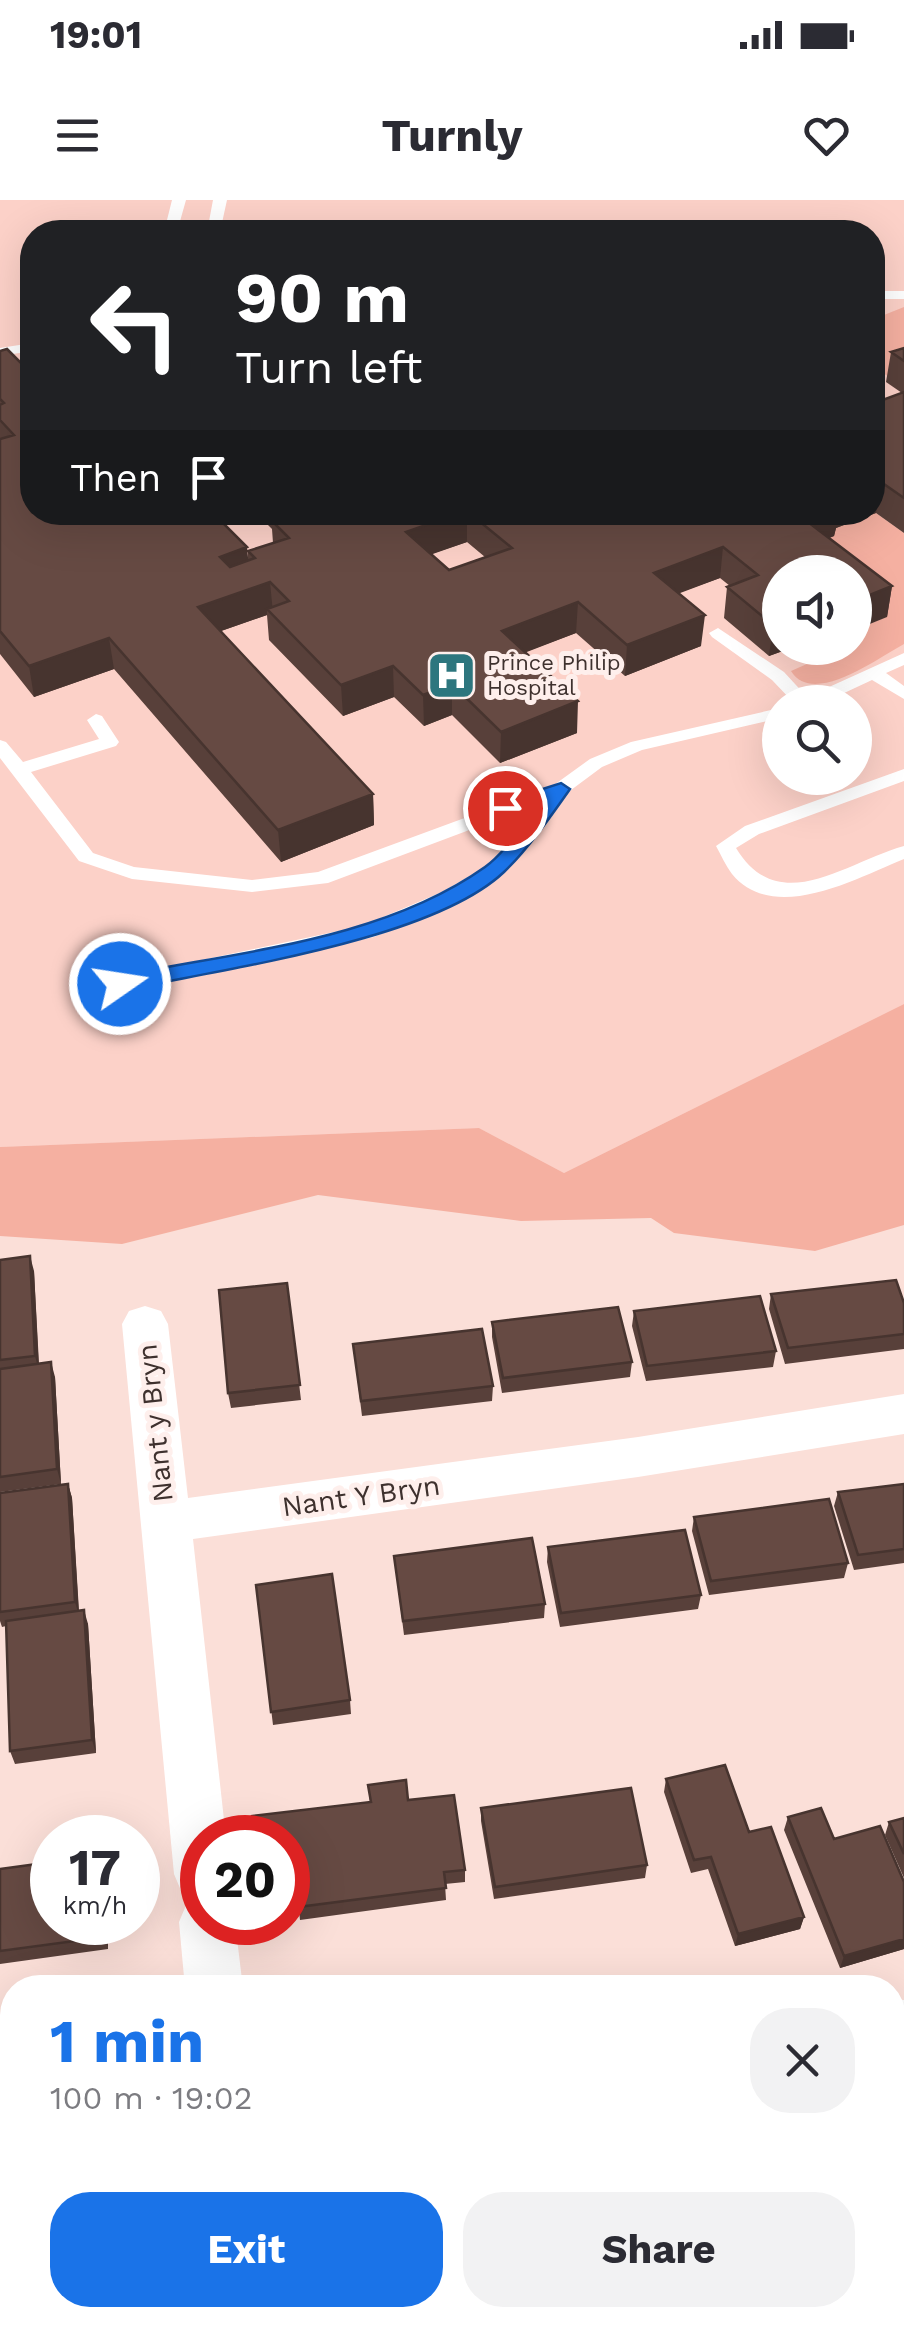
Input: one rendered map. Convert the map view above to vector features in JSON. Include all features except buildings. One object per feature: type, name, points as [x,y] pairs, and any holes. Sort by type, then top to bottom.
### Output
[{"type":"street","name":"Nant y Bryn","points":[[144,1324],[166,1522]]},
{"type":"street","name":"Nant Y Bryn","points":[[196,1815],[166,1522],[638,1458],[904,1414]]},
{"type":"street","points":[[210,1945],[213,1975]]},
{"type":"lane","points":[[718,632],[786,685]]},
{"type":"lane","points":[[850,685],[904,658]]},
{"type":"lane","points":[[875,674],[904,694]]},
{"type":"lane","points":[[0,746],[86,857],[132,873],[252,886],[321,878],[561,789],[596,764],[637,746],[762,717]]},
{"type":"lane","points":[[20,769],[110,742],[96,720]]},
{"type":"lane","points":[[904,775],[752,830],[725,846],[759,889],[774,892],[799,890],[904,852]]},
{"type":"lane","points":[[120,984],[367,932],[449,897],[496,869],[561,789]]},
{"type":"shaded area","name":"Prince Philip Hospital","points":[[0,200],[904,200],[904,1004],[564,1173],[479,1128],[0,1147]]},
{"type":"shaded area","points":[[904,307],[904,376],[893,380],[885,374],[885,315]]},
{"type":"shaded area","points":[[885,519],[904,533],[904,644],[872,663],[872,623],[886,617],[872,597],[872,555],[829,555],[828,531],[844,525],[885,525]]},
{"type":"shaded area","points":[[805,665],[868,665],[830,682],[814,684],[801,681],[791,671]]},
{"type":"shaded area","points":[[904,1004],[904,1225],[815,1251],[674,1233],[651,1218],[521,1221],[318,1195],[122,1244],[0,1236],[0,1147],[479,1128],[564,1173]]},
{"type":"place","name":"Prince Philip Hospital","points":[[452,675]]},
{"type":"route","points":[[120,984],[216,960],[367,932],[449,897],[496,869],[561,789],[505,808]]}]
